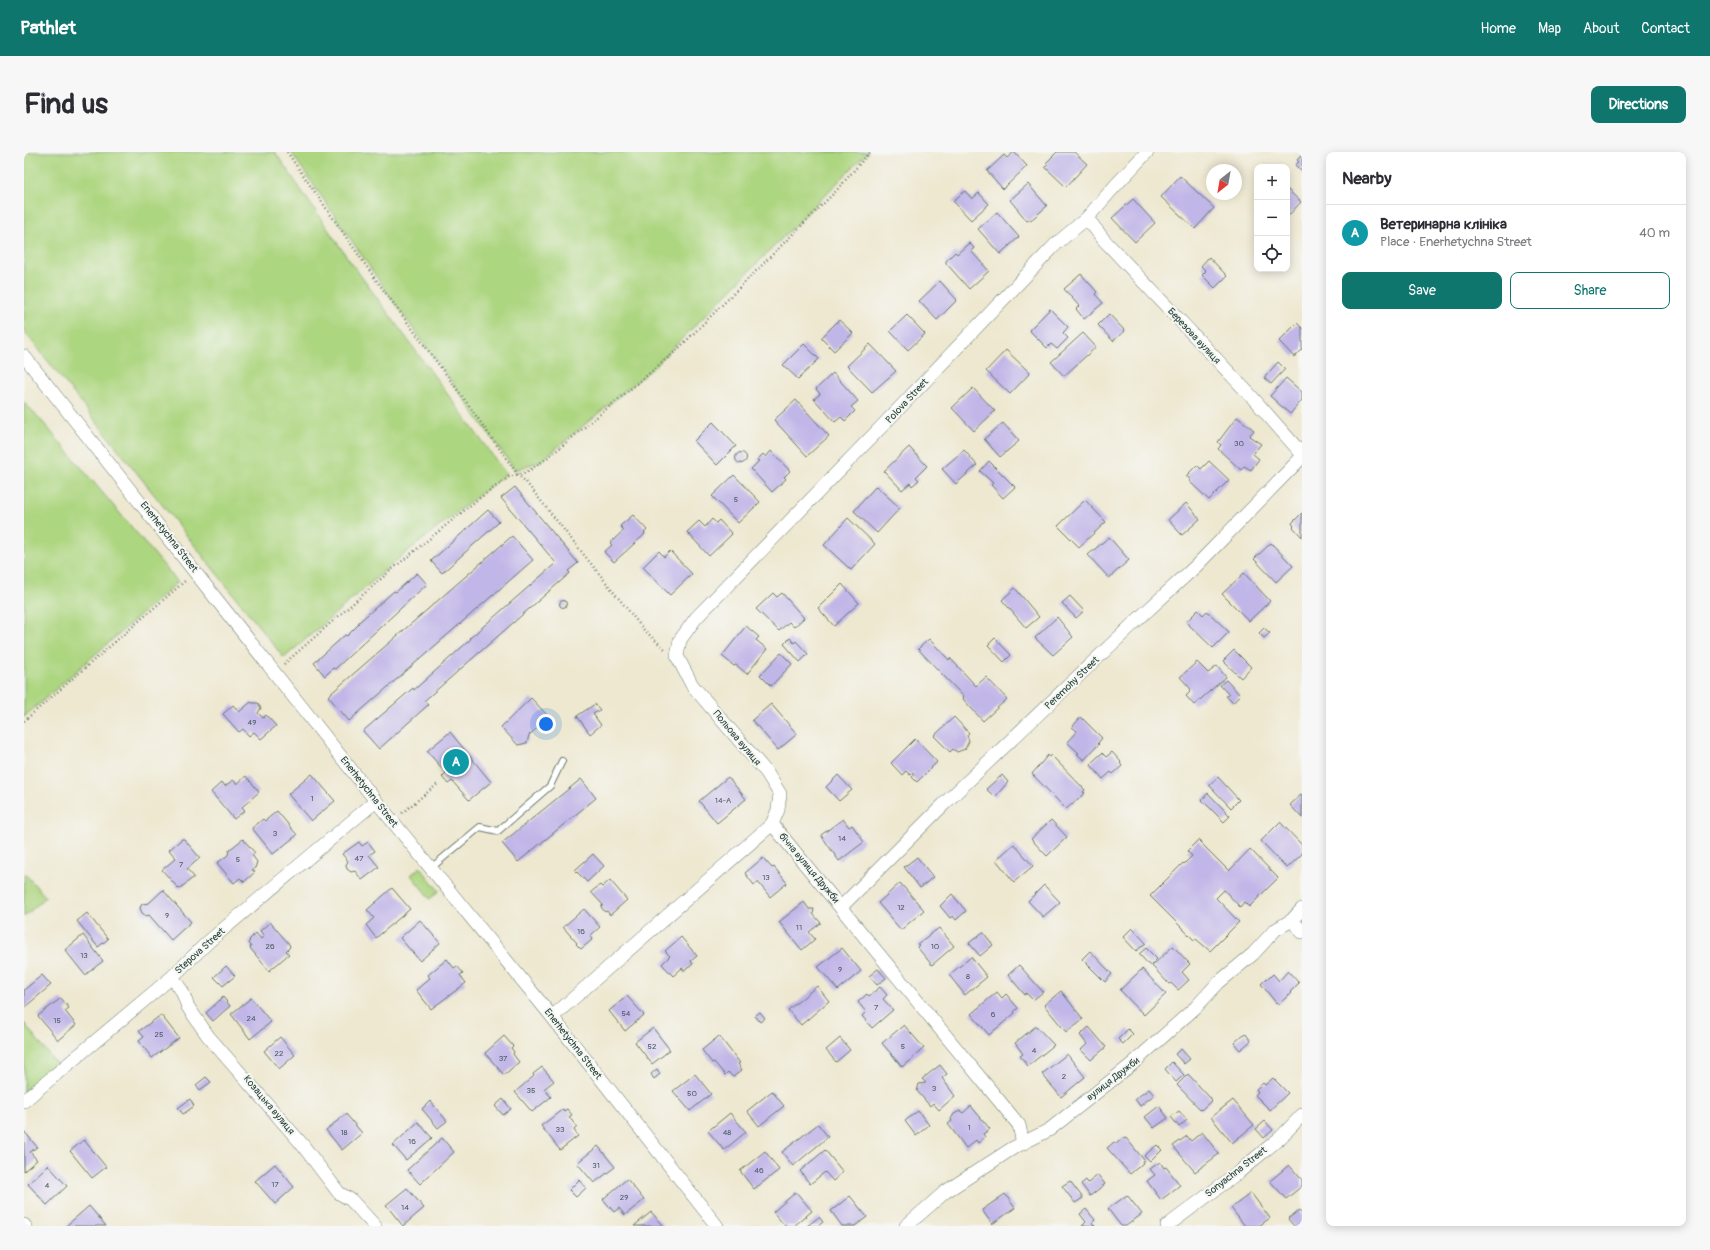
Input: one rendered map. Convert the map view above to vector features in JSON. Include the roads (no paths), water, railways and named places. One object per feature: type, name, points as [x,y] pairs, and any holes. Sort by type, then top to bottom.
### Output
[{"type":"street","name":"Polova Street","points":[[677,656],[680,640],[696,618],[886,423],[1056,244],[1087,218],[1147,152]]},
{"type":"street","name":"Березова вулиця","points":[[1087,218],[1104,240],[1252,397],[1302,454]]},
{"type":"street","name":"Enerhetychna Street","points":[[24,356],[376,801],[552,1018],[716,1226]]},
{"type":"street","name":"Peremohy Street","points":[[841,907],[1134,623],[1196,566],[1302,458]]},
{"type":"street","name":"Польова вулиця","points":[[677,656],[692,685],[767,773],[780,794],[778,810],[772,824]]},
{"type":"street","name":"Stepova Street","points":[[24,1101],[172,977],[208,942],[376,801]]},
{"type":"street","name":"бічна вулиця Дружби","points":[[552,1018],[772,824],[1019,1125],[1023,1144]]},
{"type":"street","name":"вулиця Дружби","points":[[906,1226],[945,1192],[1013,1148],[1049,1130],[1097,1090],[1131,1065],[1196,1007],[1218,983],[1253,954],[1275,930],[1292,920],[1302,909]]},
{"type":"street","points":[[1292,920],[1302,932]]},
{"type":"street","name":"Козацька вулиця","points":[[172,977],[182,991],[188,1007],[208,1036],[301,1143],[340,1193],[351,1200],[375,1226]]},
{"type":"street","name":"Sonyachna Street","points":[[1168,1226],[1240,1171],[1281,1137],[1302,1115]]},
{"type":"lane","points":[[431,868],[480,827],[498,831],[550,786],[562,760]]},
{"type":"place","name":"Ветеринарна клініка","points":[[456,762]]}]
